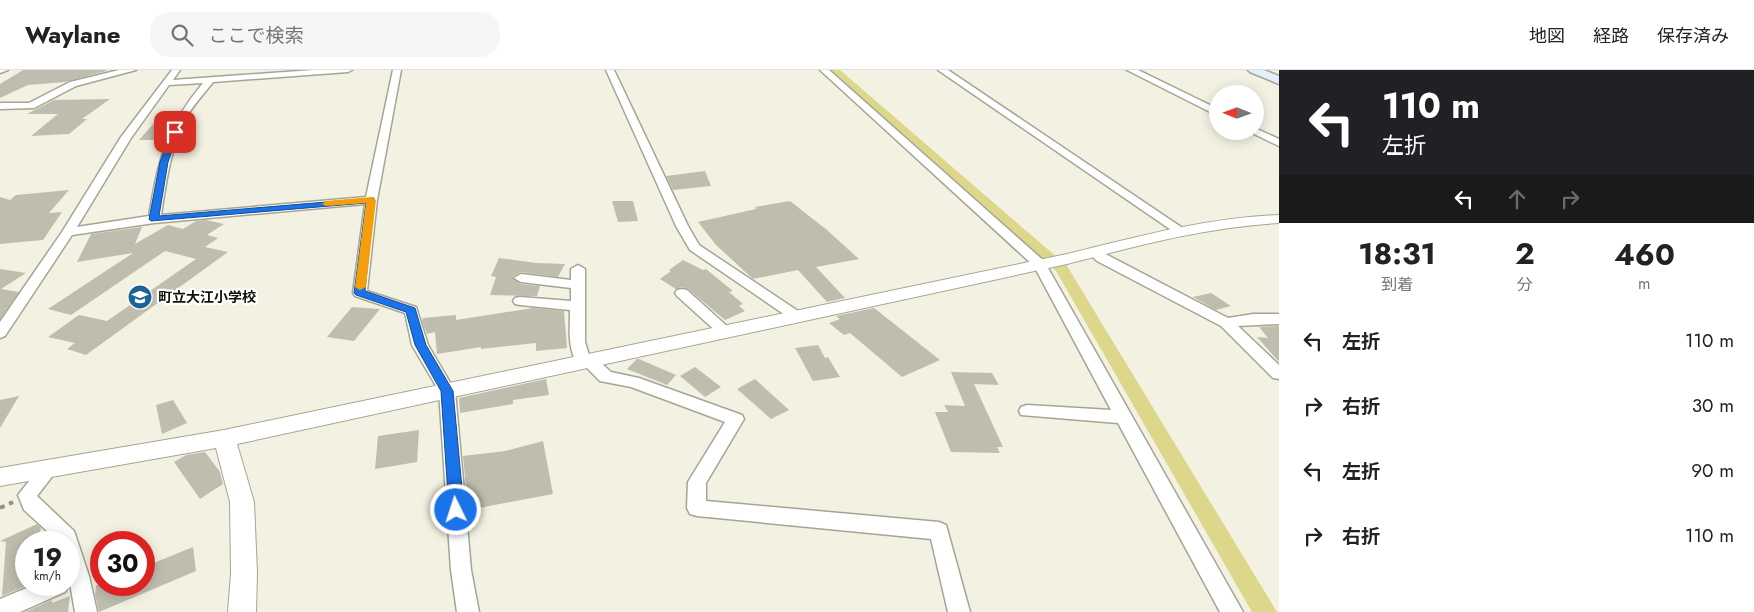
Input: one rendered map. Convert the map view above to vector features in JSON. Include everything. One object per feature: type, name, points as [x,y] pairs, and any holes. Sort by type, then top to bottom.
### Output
[{"type":"main road","points":[[1254,70],[1279,80]]},
{"type":"street","points":[[0,71],[4,70]]},
{"type":"street","points":[[79,82],[93,70]]},
{"type":"street","points":[[0,106],[31,106],[79,82],[132,70]]},
{"type":"street","points":[[0,333],[5,316],[68,232],[126,137],[176,70]]},
{"type":"street","points":[[154,219],[164,162],[180,120],[213,80],[226,70]]},
{"type":"street","points":[[166,83],[348,70]]},
{"type":"street","points":[[397,70],[371,200],[360,293],[411,310],[420,345],[447,391],[461,570],[468,612]]},
{"type":"street","points":[[610,70],[682,226],[694,247],[796,316]]},
{"type":"street","points":[[824,70],[1041,264],[1232,612]]},
{"type":"street","points":[[942,70],[1181,231]]},
{"type":"street","points":[[1131,70],[1209,109]]},
{"type":"street","points":[[1264,136],[1279,143]]},
{"type":"street","points":[[68,232],[154,219],[371,200]]},
{"type":"street","points":[[0,477],[224,438],[1067,259],[1181,231],[1221,224],[1279,219]]},
{"type":"street","points":[[1094,252],[1226,323],[1279,374]]},
{"type":"street","points":[[578,269],[577,342],[585,361],[606,377],[632,382],[736,419],[697,482],[697,508],[939,531],[959,612]]},
{"type":"street","points":[[521,278],[578,285]]},
{"type":"street","points":[[682,293],[724,331]]},
{"type":"street","points":[[520,301],[578,306]]},
{"type":"street","points":[[1226,323],[1252,319],[1279,319]]},
{"type":"street","points":[[1027,412],[1124,417]]},
{"type":"street","points":[[224,438],[242,502],[244,572],[242,612]]},
{"type":"street","points":[[48,470],[27,495],[32,504],[61,531]]},
{"type":"street","points":[[80,595],[86,612]]},
{"type":"street","points":[[0,610],[32,596]]},
{"type":"building","points":[[23,70],[106,71],[65,82],[28,85],[0,98],[0,84]]},
{"type":"building","points":[[110,99],[82,119],[87,119],[69,134],[31,136],[58,114],[27,114],[54,100]]},
{"type":"building","points":[[181,111],[169,132],[161,140],[139,140],[164,112]]},
{"type":"building","points":[[705,171],[711,186],[673,190],[666,176]]},
{"type":"building","points":[[69,190],[49,213],[62,212],[43,240],[0,244],[0,197],[10,200],[16,195]]},
{"type":"building","points":[[612,201],[633,201],[638,221],[618,222]]},
{"type":"building","points":[[790,201],[827,230],[859,259],[816,267],[845,298],[827,302],[798,270],[753,279],[716,245],[698,222],[756,209],[755,207]]},
{"type":"building","points":[[206,220],[224,224],[207,235],[218,238],[205,247],[228,252],[86,355],[67,349],[75,343],[48,337],[79,315],[107,321],[196,259],[165,251],[71,315],[48,309],[133,253],[77,262],[91,234],[142,227],[135,244],[168,225],[183,229],[196,221]]},
{"type":"building","points":[[499,258],[537,263],[565,264],[558,277],[521,272],[512,277],[521,284],[540,286],[537,296],[490,295],[496,277],[491,276]]},
{"type":"building","points":[[683,260],[703,270],[706,269],[733,291],[729,292],[743,304],[739,306],[745,311],[725,320],[688,289],[682,287],[676,289],[660,279]]},
{"type":"building","points":[[0,269],[26,273],[1,289],[19,292],[0,319]]},
{"type":"building","points":[[1211,293],[1231,306],[1216,310],[1193,297]]},
{"type":"building","points":[[352,307],[380,309],[354,341],[327,337]]},
{"type":"building","points":[[533,308],[564,311],[567,348],[536,351],[536,343],[481,349],[481,347],[437,354],[435,332],[427,334],[422,321],[423,318],[456,315],[456,320]]},
{"type":"building","points":[[874,308],[940,360],[902,377],[850,333],[844,335],[829,323],[840,319],[836,316]]},
{"type":"building","points":[[1279,326],[1279,362],[1257,337],[1268,338],[1259,327]]},
{"type":"building","points":[[818,345],[825,358],[828,357],[840,377],[813,381],[795,348]]},
{"type":"building","points":[[637,359],[676,375],[667,385],[627,369]]},
{"type":"building","points":[[695,367],[721,387],[705,397],[680,376]]},
{"type":"building","points":[[951,372],[992,373],[999,385],[974,384],[1003,447],[997,447],[1000,453],[951,452],[935,412],[948,412],[944,405],[965,406]]},
{"type":"building","points":[[546,379],[549,395],[513,400],[513,404],[460,413],[459,398]]},
{"type":"building","points":[[755,379],[789,410],[771,419],[737,389]]},
{"type":"building","points":[[19,396],[0,428],[0,400]]},
{"type":"building","points":[[173,400],[187,423],[162,434],[156,405]]},
{"type":"building","points":[[419,430],[417,462],[375,469],[378,436]]},
{"type":"building","points":[[543,441],[553,494],[468,510],[463,456],[505,451]]},
{"type":"building","points":[[205,452],[220,472],[223,484],[200,499],[174,462],[186,455]]},
{"type":"building","points":[[37,524],[41,528],[40,531],[22,531]]},
{"type":"building","points":[[15,534],[15,591],[2,596],[6,542],[0,541]]},
{"type":"building","points":[[193,547],[196,571],[155,588],[155,563]]},
{"type":"building","points":[[70,596],[68,612],[25,612],[52,600],[52,603]]},
{"type":"building","points":[[95,596],[137,596],[99,612]]},
{"type":"waterway","points":[[835,70],[1062,269],[1265,612]]},
{"type":"slow traffic","points":[[326,204],[371,200],[360,287]]},
{"type":"place","name":"町立大江小学校","points":[[140,297]]},
{"type":"route","points":[[175,132],[164,162],[154,219],[371,200],[360,293],[411,310],[420,345],[447,391],[456,510]]}]
